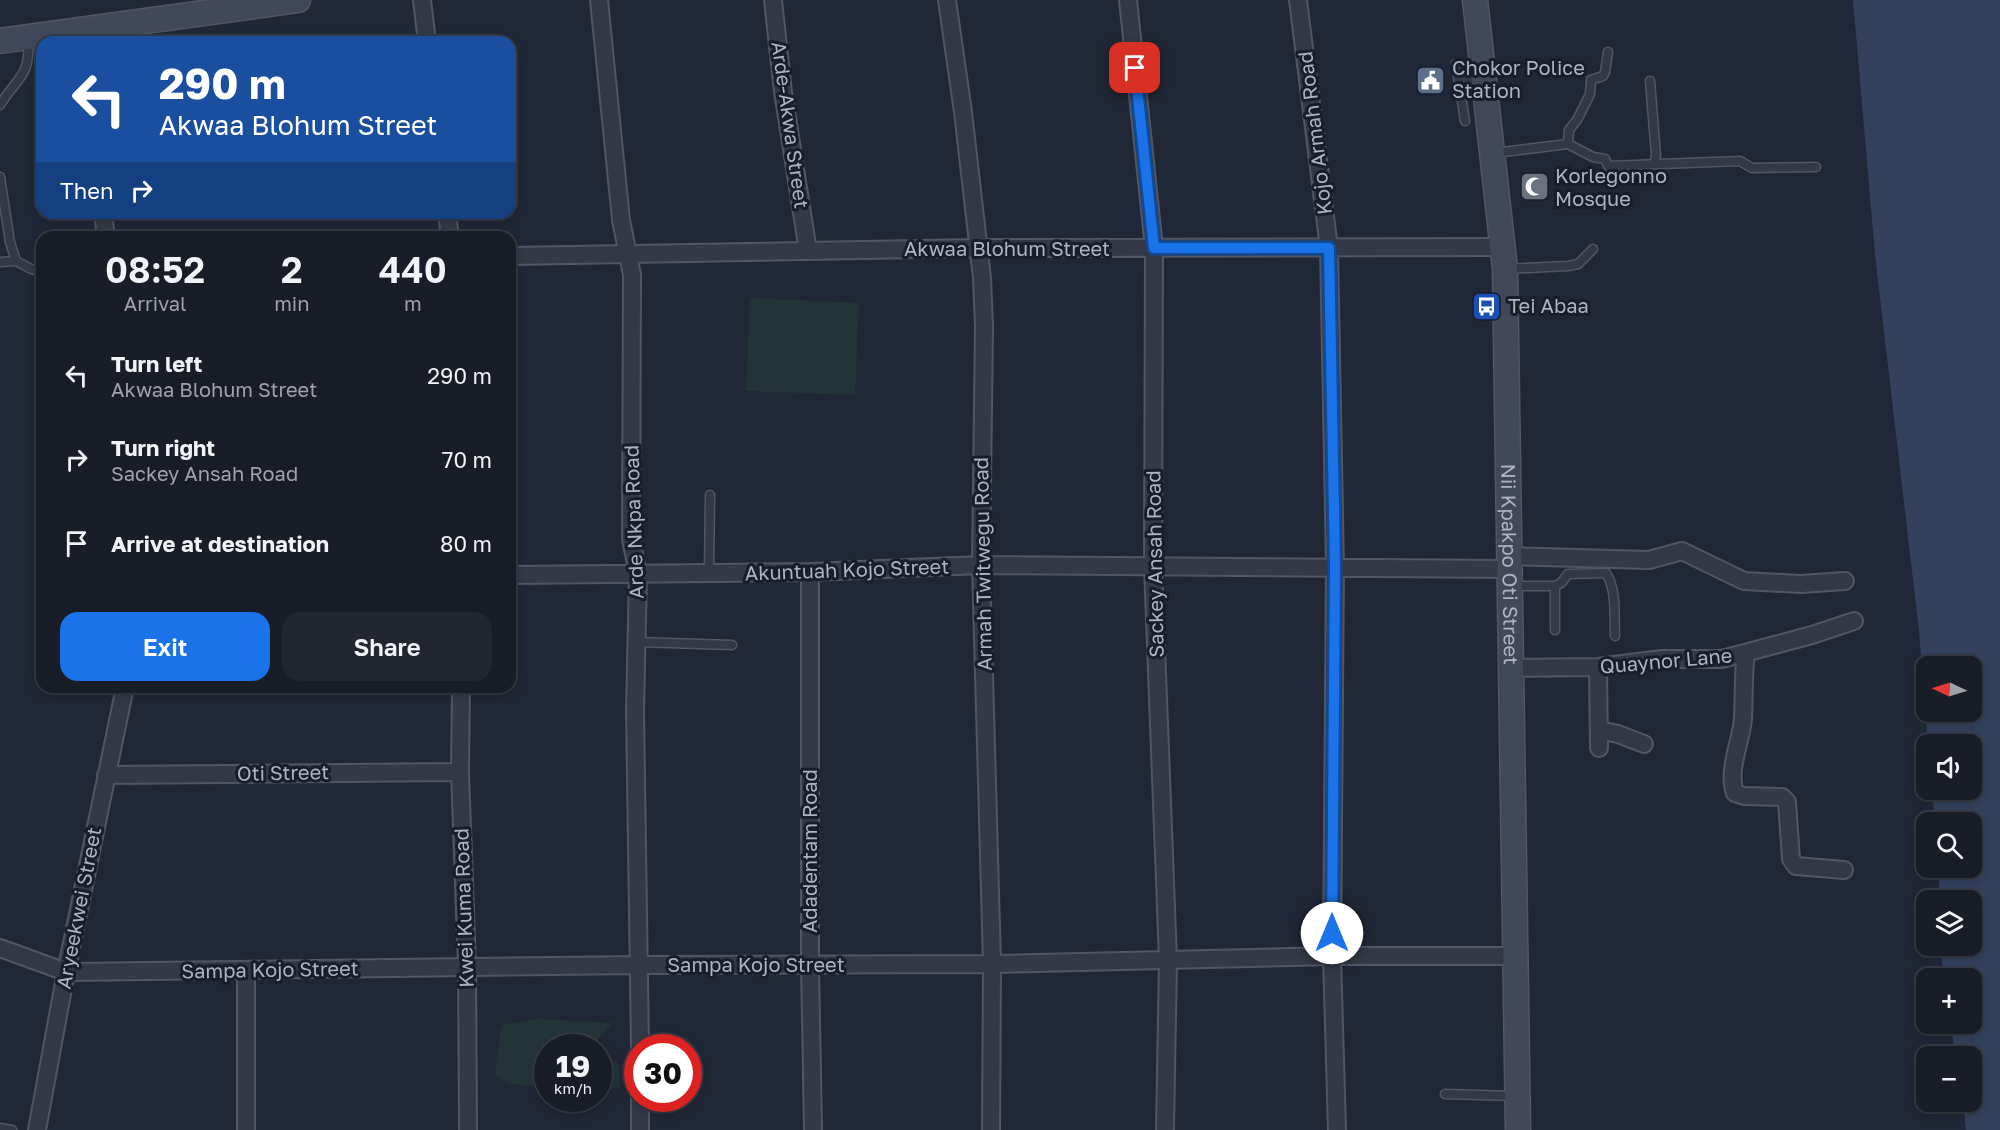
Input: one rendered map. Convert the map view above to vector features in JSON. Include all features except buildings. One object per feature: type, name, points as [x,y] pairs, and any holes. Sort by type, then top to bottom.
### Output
[{"type":"street","points":[[80,36],[248,3],[298,0]]},
{"type":"street","points":[[422,0],[426,36]]},
{"type":"street","name":"Arde Nkpa Road","points":[[599,0],[620,209],[632,275],[631,539],[638,574],[636,642],[640,1034]]},
{"type":"street","name":"Arde-Akwa Street","points":[[773,0],[783,92],[808,250]]},
{"type":"street","name":"Armah Twitwegu Road","points":[[946,0],[963,112],[982,278],[984,326],[981,565],[992,964],[991,1130]]},
{"type":"street","name":"Sackey Ansah Road","points":[[1128,0],[1154,248],[1153,567],[1168,960],[1165,1130]]},
{"type":"street","name":"Kojo Armah Road","points":[[1298,0],[1329,248],[1335,566],[1332,956],[1337,1130]]},
{"type":"street","name":"Nii Kpakpo Oti Street","points":[[1475,0],[1505,258],[1518,1130]]},
{"type":"street","points":[[0,41],[36,37]]},
{"type":"street","name":"Akwaa Blohum Street","points":[[516,256],[978,248],[1329,248],[1505,258]]},
{"type":"street","name":"Akuntuah Kojo Street","points":[[516,575],[810,572],[981,565],[1335,566],[1509,570],[1649,560],[1682,550],[1744,581],[1801,584],[1845,581]]},
{"type":"street","name":"Adadentam Road","points":[[810,572],[810,965],[813,1130]]},
{"type":"street","name":"Quaynor Lane","points":[[1510,668],[1598,667],[1662,659],[1722,659],[1854,621]]},
{"type":"street","points":[[1746,653],[1743,676],[1743,719],[1732,786],[1735,793],[1744,796],[1782,797],[1787,802],[1791,859],[1796,866],[1844,870]]},
{"type":"street","points":[[1598,667],[1599,748]]},
{"type":"street","name":"Aryeekwei Street","points":[[37,1130],[66,972],[124,693]]},
{"type":"street","name":"Kwei Kuma Road","points":[[460,693],[460,772],[467,968],[468,1130]]},
{"type":"street","points":[[1599,730],[1618,734],[1644,744]]},
{"type":"street","name":"Oti Street","points":[[106,775],[460,772]]},
{"type":"street","name":"Sampa Kojo Street","points":[[0,948],[66,972],[640,965],[992,964],[1332,956],[1516,956]]},
{"type":"street","points":[[246,970],[246,1130]]},
{"type":"street","points":[[640,1112],[640,1130]]},
{"type":"lane","points":[[0,105],[26,70],[29,57],[27,37]]},
{"type":"lane","points":[[1568,144],[1569,130],[1577,120],[1590,94],[1592,80],[1602,76],[1605,72],[1608,52]]},
{"type":"lane","points":[[1456,64],[1465,121]]},
{"type":"lane","points":[[1459,82],[1484,77]]},
{"type":"lane","points":[[1650,81],[1656,155],[1654,164]]},
{"type":"lane","points":[[1493,153],[1568,144],[1593,157],[1605,159],[1608,166],[1740,161],[1752,168],[1816,167]]},
{"type":"lane","points":[[0,177],[10,242],[16,261]]},
{"type":"lane","points":[[1505,258],[1568,266],[1578,264],[1593,249]]},
{"type":"lane","points":[[0,262],[16,261],[36,270]]},
{"type":"lane","points":[[709,574],[710,495]]},
{"type":"lane","points":[[1509,570],[1555,586],[1561,583],[1568,574],[1606,573],[1610,579],[1613,597],[1615,636]]},
{"type":"lane","points":[[1555,586],[1555,630]]},
{"type":"lane","points":[[636,642],[732,645]]},
{"type":"lane","points":[[1445,1094],[1518,1097]]},
{"type":"lane","points":[[0,1128],[12,1130]]},
{"type":"shaded area","points":[[750,298],[859,303],[855,395],[746,391]]},
{"type":"shaded area","points":[[535,1019],[613,1023],[602,1034],[534,1034],[534,1085],[508,1084],[495,1074],[501,1025]]},
{"type":"shaded area","points":[[612,1060],[619,1064],[620,1088],[612,1088]]},
{"type":"water","points":[[1853,0],[2000,0],[2000,1130],[1966,1130],[1964,1112],[1982,1112],[1982,1046],[1954,1046],[1952,1034],[1982,1034],[1982,968],[1942,968],[1942,956],[1982,956],[1982,890],[1939,890],[1939,878],[1982,878],[1982,812],[1934,812],[1933,800],[1982,800],[1982,734],[1927,734],[1926,722],[1982,722],[1982,656],[1921,656],[1875,255]]},
{"type":"place","name":"Chokor Police Station","points":[[1431,80]]},
{"type":"place","name":"Korlegonno Mosque","points":[[1534,187]]},
{"type":"place","name":"Tei Abaa","points":[[1487,306]]},
{"type":"route","points":[[1135,68],[1154,248],[1329,248],[1335,566],[1332,933]]}]
